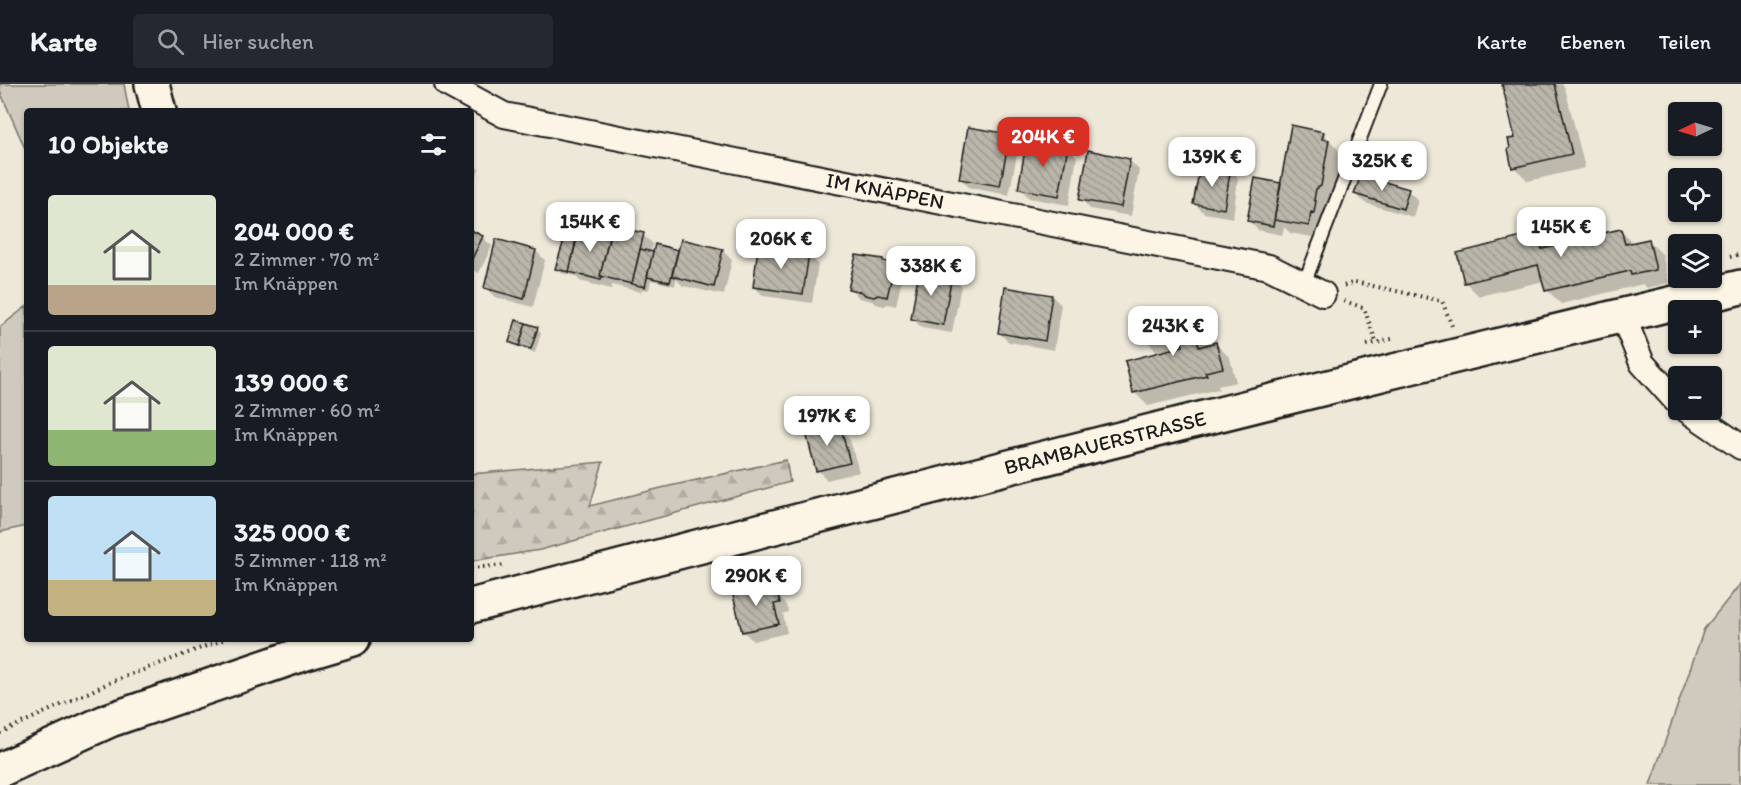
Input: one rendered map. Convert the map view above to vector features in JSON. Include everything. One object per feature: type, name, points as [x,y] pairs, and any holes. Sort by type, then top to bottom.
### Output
[{"type":"main road","points":[[152,84],[158,108]]},
{"type":"main road","name":"BRAMBAUERSTRASSE","points":[[474,605],[805,518],[1622,314],[1741,287]]},
{"type":"main road","points":[[0,770],[110,720],[303,644],[323,642]]},
{"type":"street","name":"IM KNÄPPEN","points":[[447,84],[504,115],[1269,267],[1314,289]]},
{"type":"street","points":[[1622,314],[1642,363],[1668,392]]},
{"type":"street","points":[[1702,420],[1741,447]]},
{"type":"lane","points":[[1314,289],[1381,84]]},
{"type":"path","points":[[1314,289],[1355,282],[1442,301],[1452,326]]},
{"type":"path","points":[[1314,289],[1364,308],[1376,342]]},
{"type":"path","points":[[0,733],[111,682],[217,642]]},
{"type":"green space","points":[[0,84],[124,84],[128,108],[24,108],[24,146],[0,91]]},
{"type":"green space","points":[[24,308],[24,527],[0,532],[0,327]]},
{"type":"green space","points":[[786,460],[790,482],[540,550],[474,561],[474,474],[603,462],[590,506]]},
{"type":"green space","points":[[1741,583],[1740,785],[1650,785],[1704,629]]},
{"type":"building","points":[[1502,84],[1555,84],[1572,154],[1512,168],[1508,139],[1515,138]]},
{"type":"building","points":[[1291,125],[1324,132],[1322,139],[1329,140],[1321,186],[1316,189],[1314,213],[1311,212],[1309,226],[1274,220]]},
{"type":"building","points":[[968,127],[1010,134],[1000,186],[959,179]]},
{"type":"building","points":[[1027,139],[1068,146],[1059,196],[1018,189]]},
{"type":"building","points":[[1088,150],[1130,159],[1121,207],[1079,200]]},
{"type":"building","points":[[1225,166],[1230,167],[1230,173],[1224,209],[1193,204],[1200,167],[1224,171]]},
{"type":"building","points":[[1361,175],[1409,189],[1403,209],[1354,194]]},
{"type":"building","points":[[1255,178],[1281,183],[1273,226],[1247,221]]},
{"type":"building","points":[[1597,224],[1599,234],[1621,229],[1625,244],[1649,239],[1656,270],[1631,275],[1630,271],[1545,291],[1538,265],[1464,283],[1457,253],[1538,233],[1542,249],[1578,241],[1575,229]]},
{"type":"building","points":[[580,225],[610,233],[601,280],[569,272]]},
{"type":"building","points":[[612,226],[644,233],[632,284],[600,276]]},
{"type":"building","points":[[474,232],[483,236],[474,255]]},
{"type":"building","points":[[565,237],[576,240],[569,272],[555,269]]},
{"type":"building","points":[[496,239],[536,250],[524,299],[484,288]]},
{"type":"building","points":[[681,239],[723,249],[714,287],[672,276]]},
{"type":"building","points":[[655,244],[678,250],[670,282],[647,277]]},
{"type":"building","points":[[758,247],[809,253],[803,294],[753,287]]},
{"type":"building","points":[[640,249],[653,252],[645,287],[632,284]]},
{"type":"building","points":[[856,255],[883,259],[883,261],[895,264],[887,297],[878,295],[874,297],[848,289]]},
{"type":"building","points":[[919,269],[952,275],[943,325],[911,319]]},
{"type":"building","points":[[1005,287],[1052,295],[1045,341],[998,333]]},
{"type":"building","points":[[1191,314],[1199,347],[1216,342],[1223,368],[1205,372],[1207,375],[1133,393],[1125,361],[1183,346],[1180,331],[1143,340],[1140,326]]},
{"type":"building","points":[[516,320],[526,323],[519,346],[509,342]]},
{"type":"building","points":[[526,323],[538,327],[531,349],[519,346]]},
{"type":"building","points":[[817,422],[820,434],[841,428],[850,463],[816,471],[804,425]]},
{"type":"building","points":[[768,582],[772,595],[777,593],[780,603],[774,604],[779,624],[742,632],[732,591]]}]
